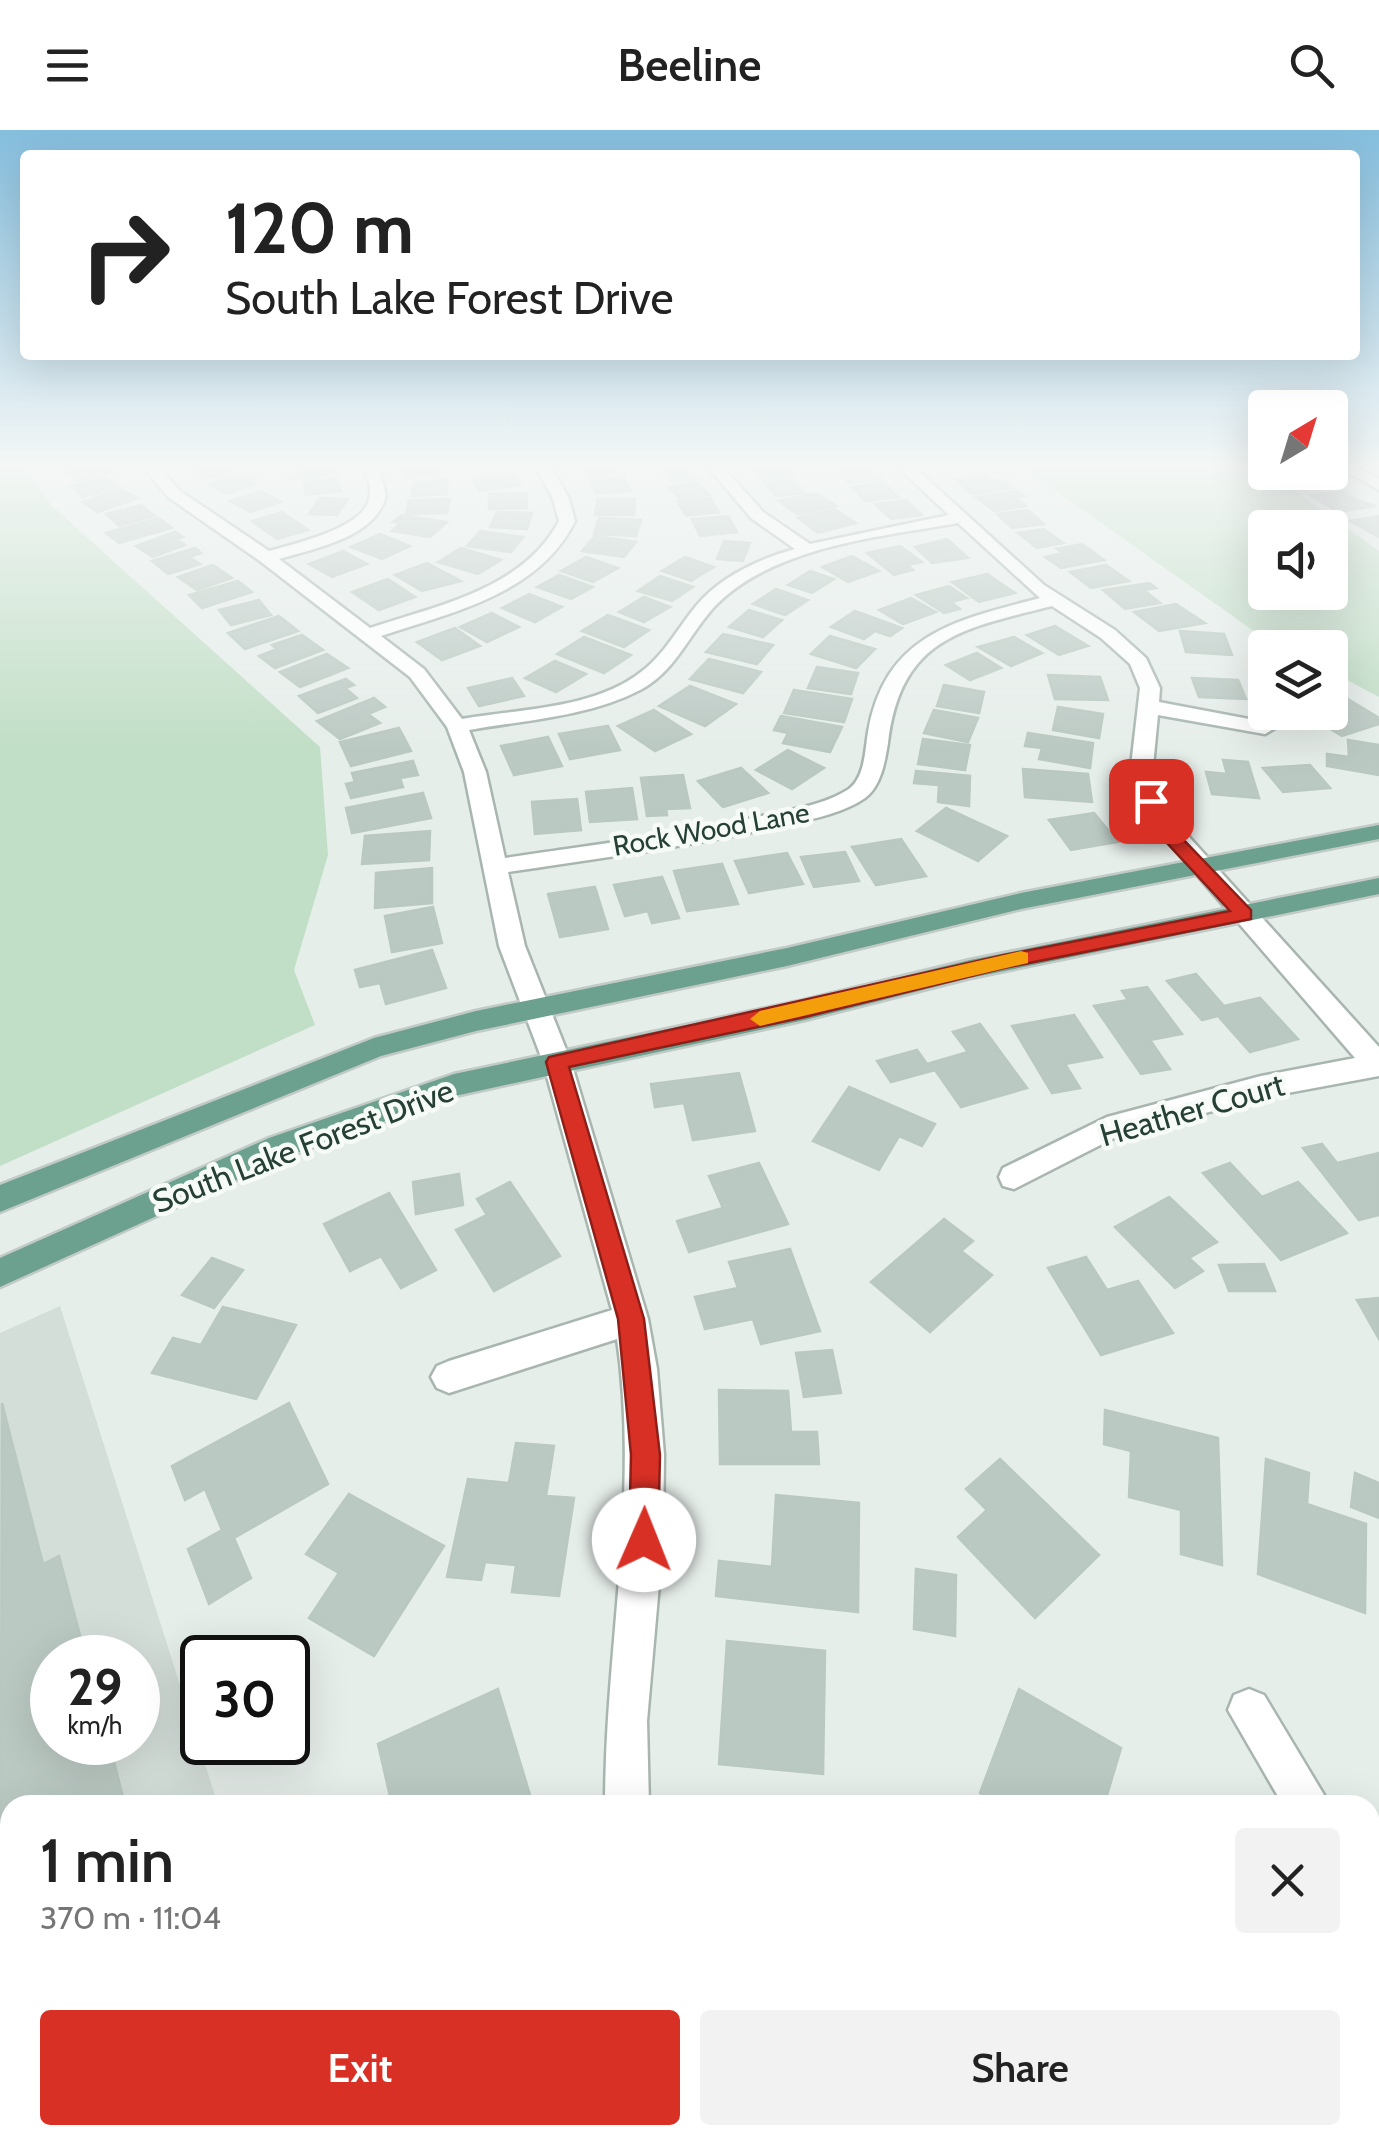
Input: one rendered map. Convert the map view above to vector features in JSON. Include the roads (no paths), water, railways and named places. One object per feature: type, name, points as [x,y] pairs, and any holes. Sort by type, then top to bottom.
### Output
[{"type":"main road","name":"South Lake Forest Drive","points":[[0,1199],[374,1048],[1021,902],[1379,832]]},
{"type":"main road","name":"South Lake Forest Drive","points":[[0,1272],[226,1170],[402,1100],[557,1062],[805,1010],[989,964],[1379,886]]},
{"type":"street","points":[[271,561],[369,634],[430,686],[457,726],[475,772],[512,946],[557,1062],[631,1319],[646,1455],[644,1540],[626,1721],[627,1795]]},
{"type":"street","points":[[369,634],[488,591],[538,561]]},
{"type":"street","points":[[457,726],[556,707],[633,686],[663,664],[710,601],[723,590],[785,561]]},
{"type":"street","points":[[1006,561],[1054,600],[1108,634],[1140,662],[1150,688],[1142,752],[1145,785],[1160,820],[1378,1065]]},
{"type":"street","name":"Rock Wood Lane","points":[[494,867],[777,820],[846,801],[867,782],[882,712],[899,668],[915,649],[953,628],[1054,600]]},
{"type":"street","points":[[1150,707],[1248,725]]},
{"type":"street","name":"Heather Court","points":[[1014,1178],[1108,1128],[1261,1088],[1378,1065]]},
{"type":"street","points":[[449,1377],[631,1319]]},
{"type":"street","points":[[1249,1710],[1302,1795]]}]
